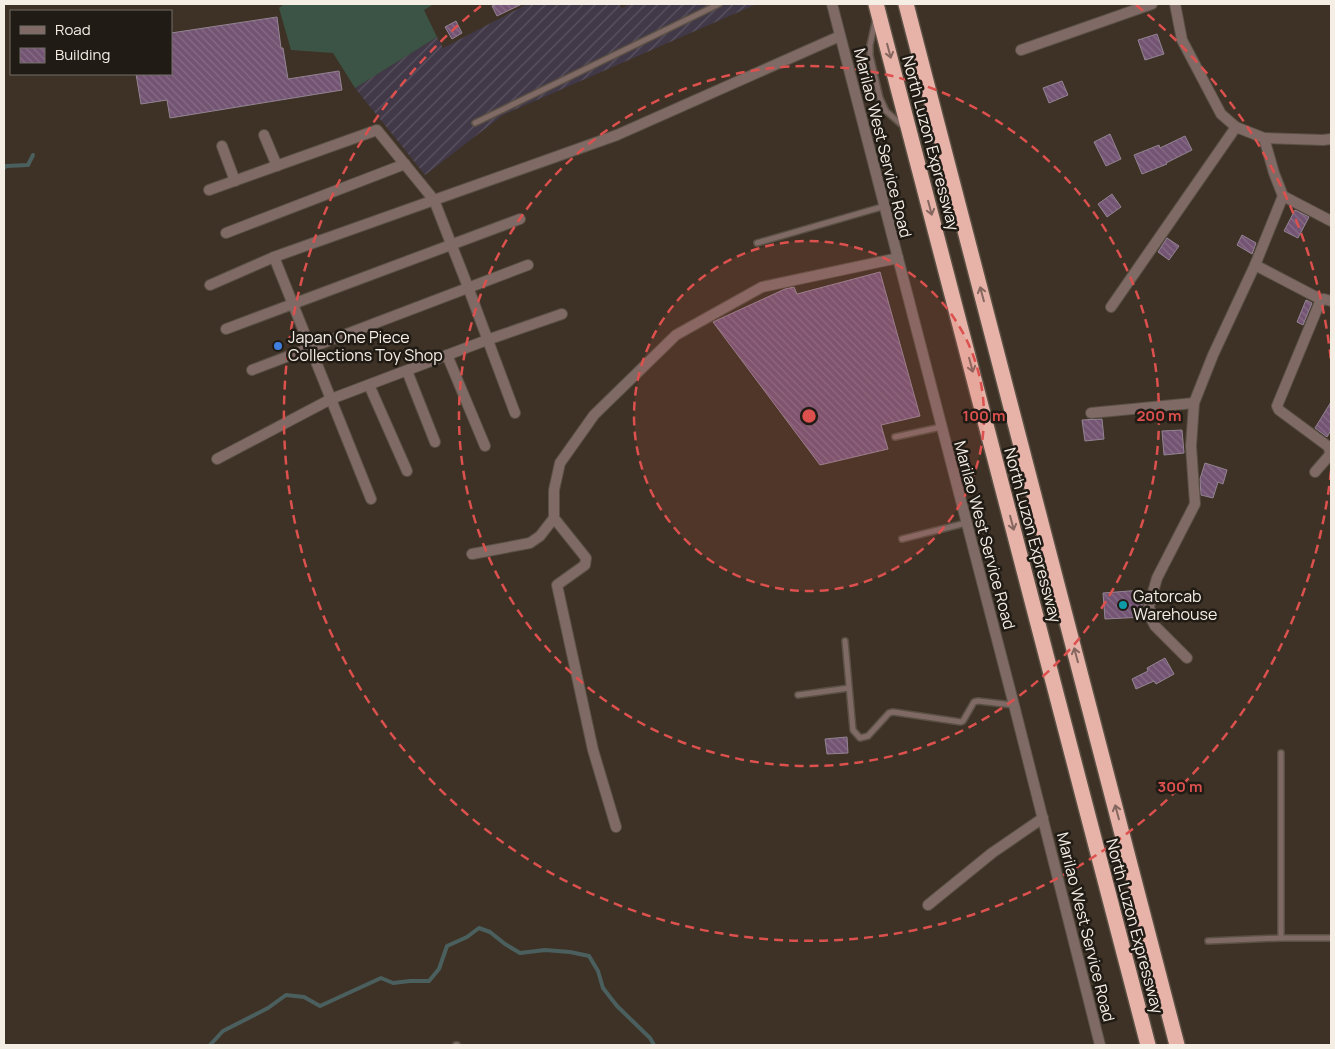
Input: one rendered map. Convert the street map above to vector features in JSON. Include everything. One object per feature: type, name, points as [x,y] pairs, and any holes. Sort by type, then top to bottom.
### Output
[{"type":"highway","name":"North Luzon Expressway","points":[[906,4],[1178,1045]]},
{"type":"highway","name":"North Luzon Expressway","points":[[877,6],[1148,1045]]},
{"type":"street","name":"Marilao West Service Road","points":[[832,4],[1100,1045]]},
{"type":"street","points":[[1021,50],[1152,4]]},
{"type":"street","points":[[1175,4],[1182,40],[1221,114],[1236,127],[1264,138],[1331,139]]},
{"type":"street","points":[[210,285],[274,257],[616,135],[840,36]]},
{"type":"street","points":[[1111,307],[1236,127]]},
{"type":"street","points":[[209,190],[377,130],[434,200],[515,414]]},
{"type":"street","points":[[264,135],[277,166]]},
{"type":"street","points":[[1264,138],[1283,196],[1331,221]]},
{"type":"street","points":[[222,146],[235,181]]},
{"type":"street","points":[[226,233],[405,164]]},
{"type":"street","points":[[1187,658],[1156,626],[1151,618],[1149,606],[1157,578],[1195,504],[1191,446],[1194,403],[1213,355],[1255,265],[1283,196]]},
{"type":"street","points":[[226,329],[520,219]]},
{"type":"street","points":[[274,257],[371,499]]},
{"type":"street","points":[[472,554],[530,543],[540,536],[554,518],[554,490],[560,463],[594,415],[676,335],[762,287],[898,258]]},
{"type":"street","points":[[252,370],[528,265]]},
{"type":"street","points":[[1255,265],[1326,301],[1277,406],[1279,410],[1329,447],[1330,454],[1315,472]]},
{"type":"street","points":[[217,459],[331,399],[562,314]]},
{"type":"street","points":[[447,355],[485,446]]},
{"type":"street","points":[[406,371],[435,442]]},
{"type":"street","points":[[369,385],[407,471]]},
{"type":"street","points":[[1091,413],[1194,403]]},
{"type":"street","points":[[554,518],[586,558],[586,565],[557,585],[593,750],[616,827]]},
{"type":"street","points":[[928,905],[992,853],[1043,818]]},
{"type":"lane","points":[[475,123],[719,4]]},
{"type":"lane","points":[[877,6],[870,54],[880,98],[886,111],[910,132]]},
{"type":"lane","points":[[757,243],[884,206]]},
{"type":"lane","points":[[894,437],[942,427]]},
{"type":"lane","points":[[902,539],[967,523]]},
{"type":"lane","points":[[845,641],[853,730],[860,738],[868,736],[889,713],[893,712],[963,722],[974,702],[1014,705]]},
{"type":"lane","points":[[798,695],[849,688]]},
{"type":"lane","points":[[1281,753],[1282,938]]},
{"type":"lane","points":[[1208,941],[1331,938]]},
{"type":"shaded area","points":[[527,4],[619,4],[622,8],[629,4],[757,4],[503,115],[425,175],[355,88],[437,37],[443,48]]},
{"type":"green space","points":[[284,4],[434,4],[424,10],[437,37],[355,88],[333,53],[291,50],[279,8]]},
{"type":"building","points":[[497,4],[522,4],[497,16],[492,6]]},
{"type":"building","points":[[277,17],[288,79],[339,71],[342,90],[170,118],[167,100],[141,104],[136,75],[172,75],[172,33]]},
{"type":"building","points":[[456,21],[462,33],[452,39],[445,27]]},
{"type":"building","points":[[1157,34],[1164,54],[1145,60],[1138,40]]},
{"type":"building","points":[[1062,81],[1068,95],[1049,103],[1043,88]]},
{"type":"building","points":[[1110,134],[1121,159],[1106,166],[1094,142]]},
{"type":"building","points":[[1185,136],[1192,150],[1167,164],[1142,174],[1134,155],[1159,145],[1160,148]]},
{"type":"building","points":[[1112,194],[1121,207],[1107,217],[1098,204]]},
{"type":"building","points":[[1295,210],[1309,217],[1298,238],[1284,231]]},
{"type":"building","points":[[1242,235],[1256,243],[1252,254],[1237,245]]},
{"type":"building","points":[[1167,238],[1179,246],[1169,260],[1158,252]]},
{"type":"building","points":[[880,272],[920,416],[881,425],[888,449],[820,465],[713,322],[785,289],[794,287],[797,294]]},
{"type":"building","points":[[1306,300],[1312,303],[1303,325],[1297,322]]},
{"type":"building","points":[[1331,402],[1331,430],[1327,437],[1315,428]]},
{"type":"building","points":[[1102,419],[1104,439],[1085,441],[1082,420]]},
{"type":"building","points":[[1182,430],[1184,453],[1164,455],[1162,431]]},
{"type":"building","points":[[1205,463],[1227,470],[1223,484],[1218,482],[1213,498],[1201,495],[1200,479]]},
{"type":"building","name":"Gatorcab Warehouse","points":[[1142,590],[1144,617],[1105,619],[1103,593]]},
{"type":"building","points":[[1165,658],[1174,674],[1156,684],[1154,681],[1136,689],[1132,679],[1148,671],[1147,668]]},
{"type":"building","points":[[847,737],[848,753],[827,754],[825,739]]},
{"type":"waterway","points":[[4,168],[6,166],[28,165],[33,155]]},
{"type":"waterway","points":[[210,1045],[223,1031],[268,1008],[286,995],[304,997],[320,1006],[381,978],[393,983],[429,981],[439,969],[447,946],[467,937],[479,928],[490,932],[520,953],[545,950],[589,956],[598,971],[603,988],[617,1006],[650,1038],[654,1045]]},
{"type":"place","name":"Japan One Piece Collections Toy Shop","points":[[278,346]]},
{"type":"place","name":"Gatorcab Warehouse","points":[[1123,605]]}]
